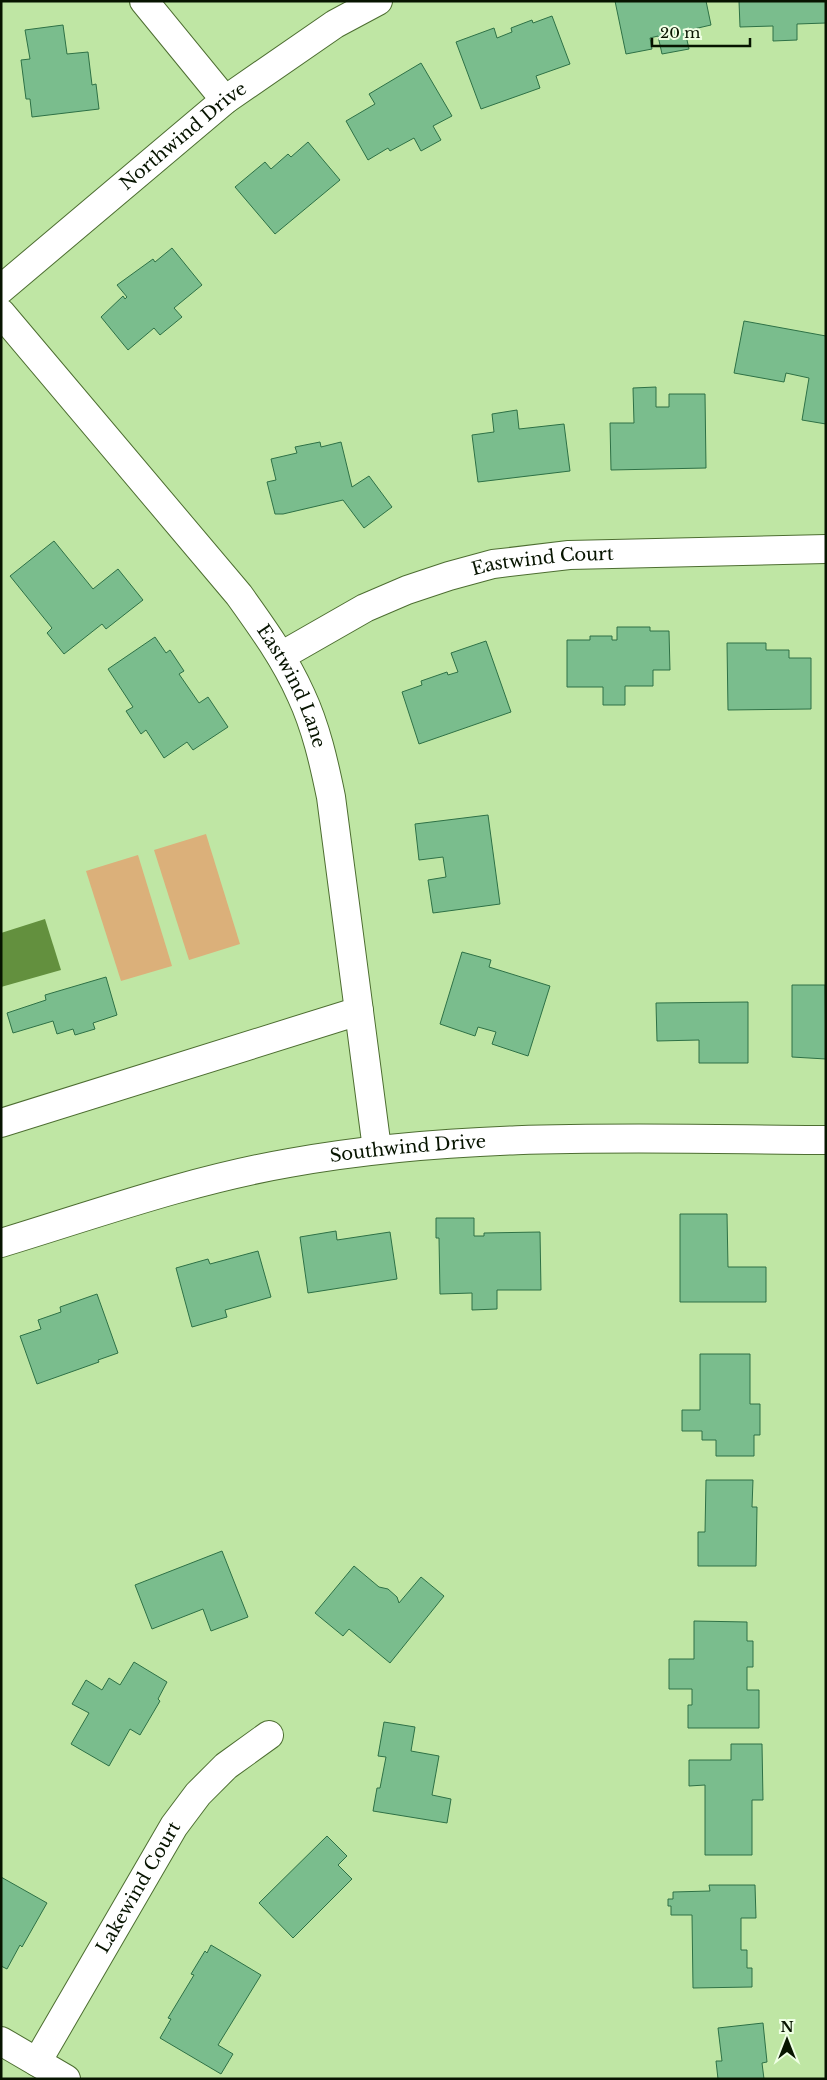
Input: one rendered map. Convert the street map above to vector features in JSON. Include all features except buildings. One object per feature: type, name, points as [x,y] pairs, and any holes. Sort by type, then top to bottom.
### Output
[{"type":"street","points":[[144,1],[225,100]]},
{"type":"street","name":"Northwind Drive","points":[[1,289],[225,100],[335,24],[378,1]]},
{"type":"street","name":"Eastwind Lane","points":[[1,313],[239,595],[281,656],[304,702],[325,768],[331,797],[377,1149]]},
{"type":"street","name":"Eastwind Court","points":[[281,656],[365,608],[406,590],[493,564],[568,555],[826,549]]},
{"type":"street","points":[[1,1123],[359,1011]]},
{"type":"street","name":"Southwind Drive","points":[[2,1240],[244,1172],[377,1149],[513,1139],[826,1140]]},
{"type":"street","name":"Lakewind Court","points":[[37,2062],[174,1826],[198,1794],[226,1766],[269,1735]]},
{"type":"street","points":[[1,2041],[66,2079]]},
{"type":"shaded area","points":[[206,834],[240,944],[189,960],[154,850]]},
{"type":"shaded area","points":[[138,855],[172,966],[121,981],[86,871]]},
{"type":"shaded area","points":[[45,919],[61,970],[1,987],[1,933]]}]
